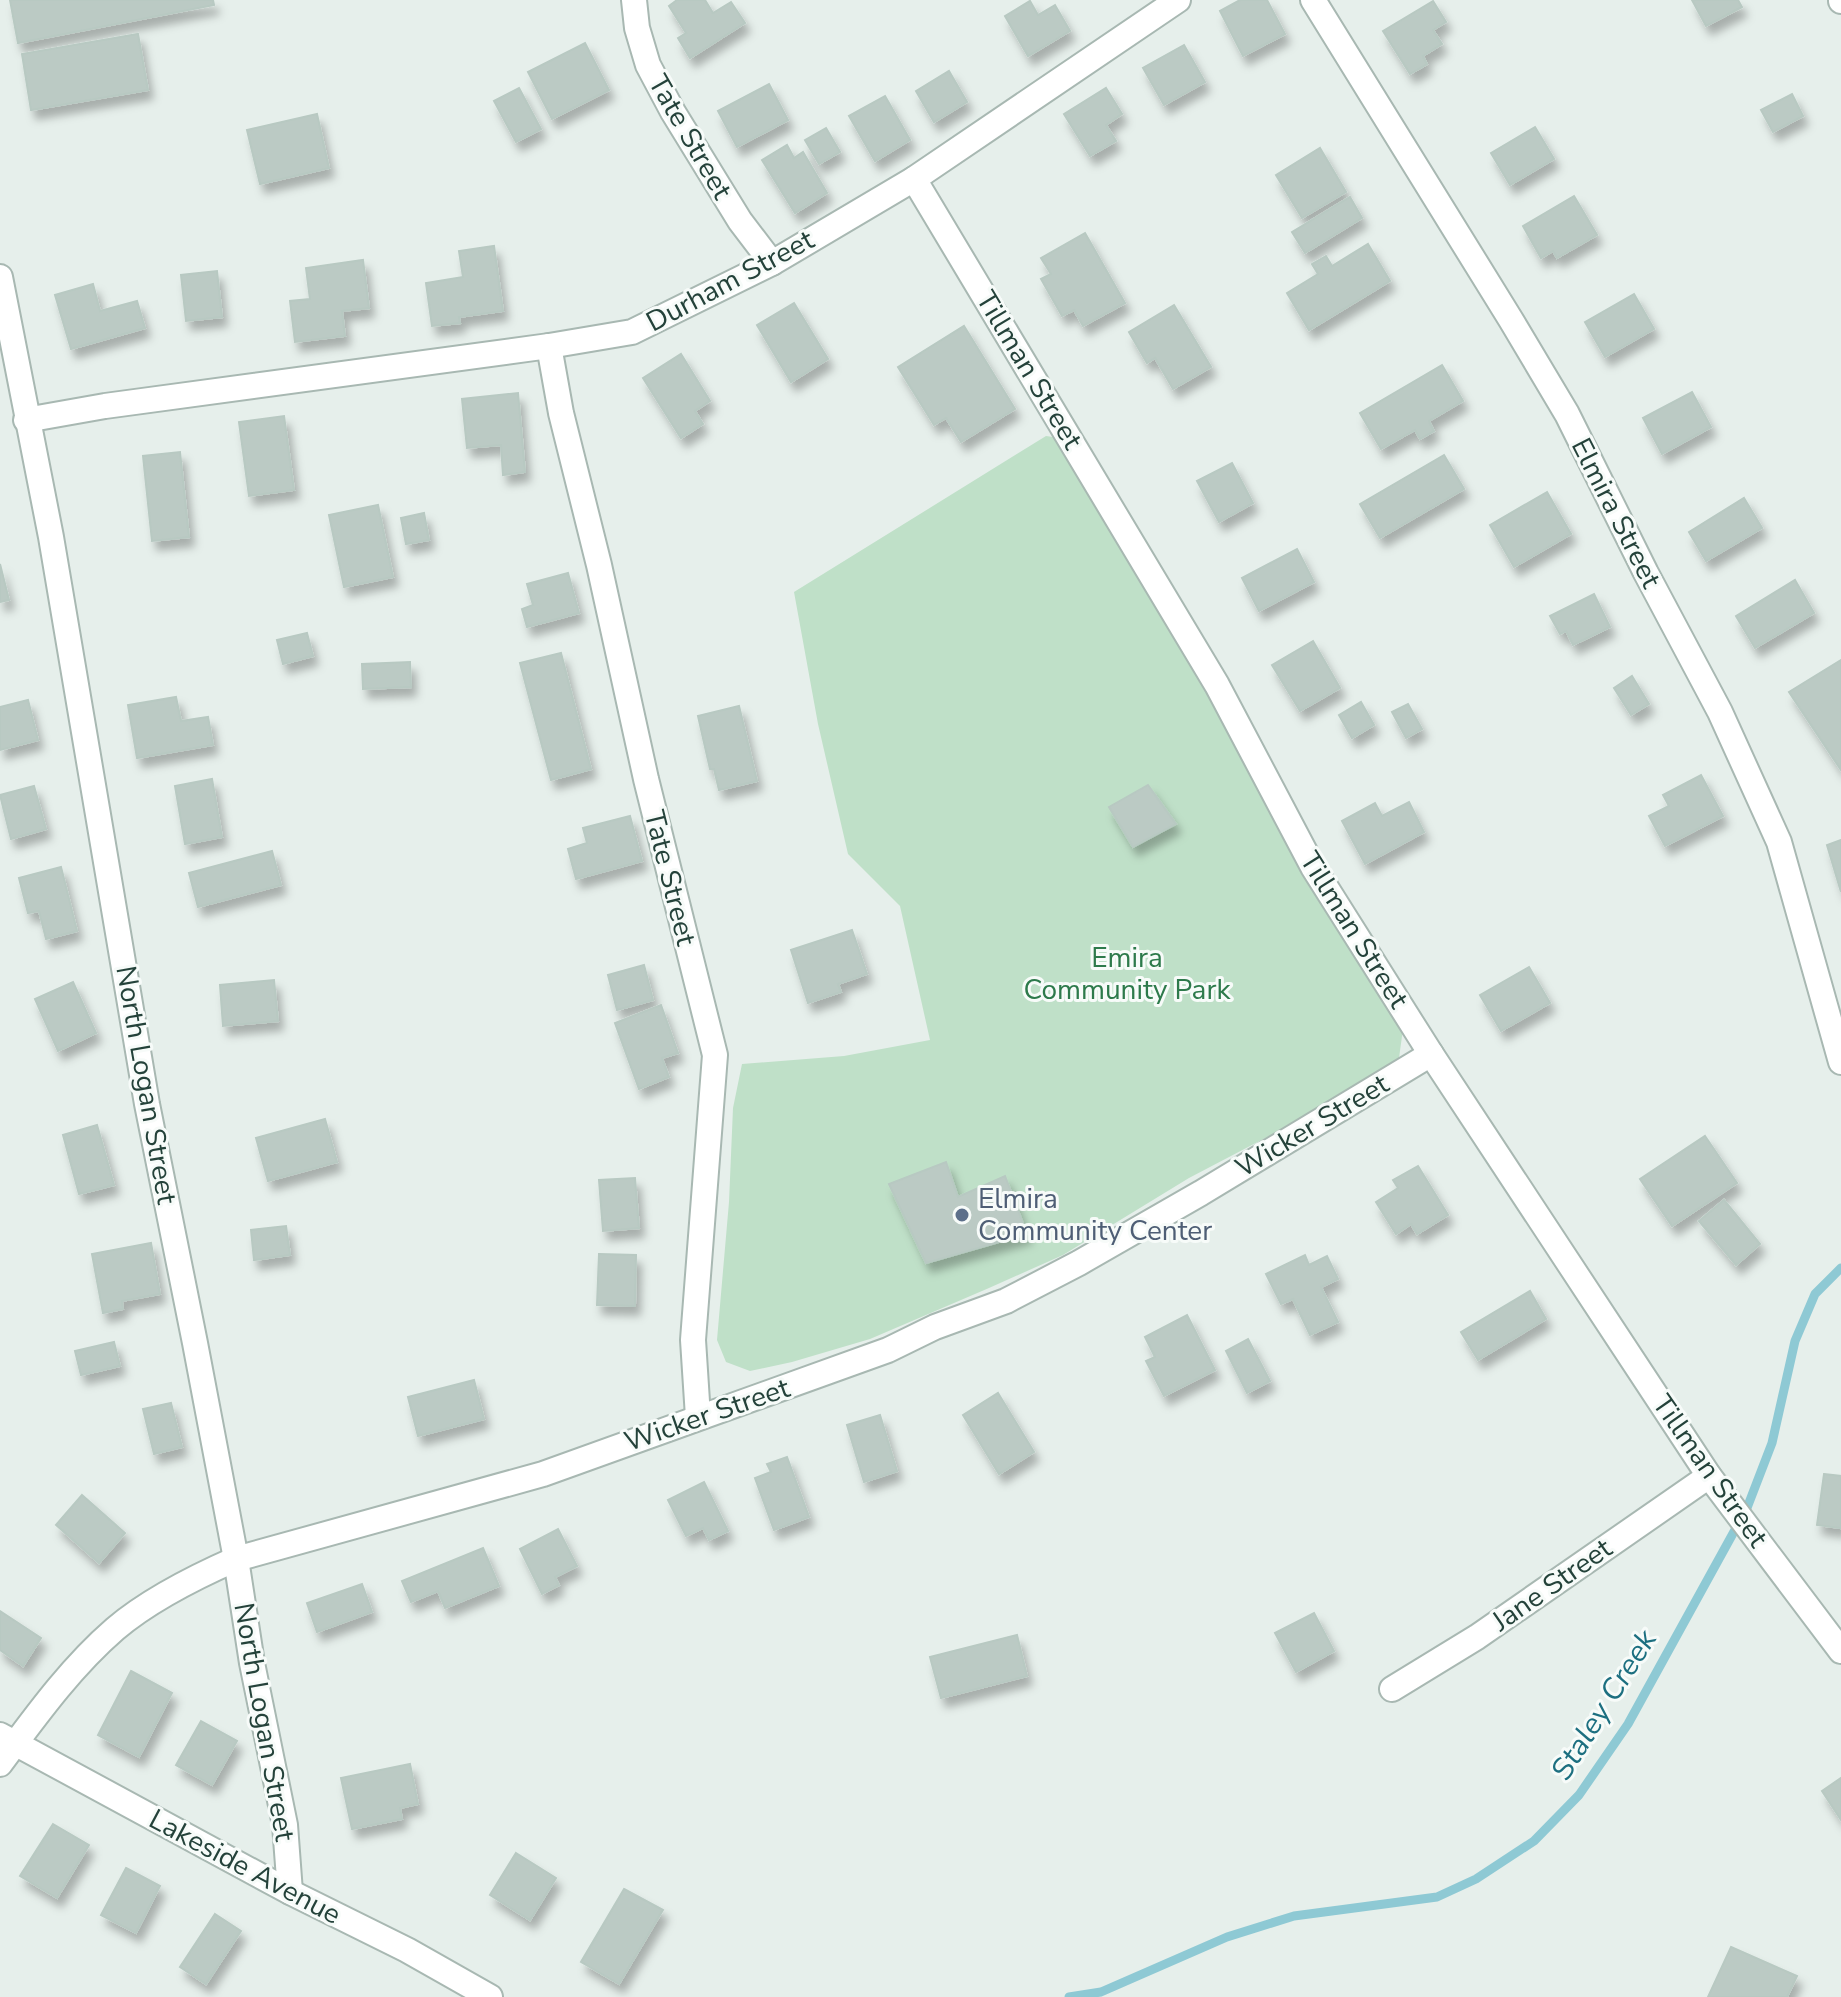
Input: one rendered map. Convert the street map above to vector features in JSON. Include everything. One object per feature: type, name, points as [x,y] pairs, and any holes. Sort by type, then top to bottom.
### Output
[{"type":"street","name":"Tate Street","points":[[634,0],[637,28],[648,65],[740,221],[772,263]]},
{"type":"street","name":"Durham Street","points":[[26,420],[105,406],[632,332],[772,263],[914,179],[1178,0]]},
{"type":"street","name":"Elmira Street","points":[[1313,0],[1567,414],[1720,712],[1779,842],[1841,1062]]},
{"type":"street","name":"Tillman Street","points":[[914,179],[1217,685],[1313,867],[1431,1054],[1709,1476],[1839,1645]]},
{"type":"street","name":"North Logan Street","points":[[0,277],[54,553],[147,1104],[285,1825],[290,1892]]},
{"type":"street","name":"Tate Street","points":[[549,346],[561,413],[599,565],[646,779],[715,1055],[693,1340],[698,1417]]},
{"type":"street","name":"Wicker Street","points":[[0,1764],[8,1739],[70,1672],[116,1628],[191,1579],[236,1559],[543,1474],[888,1350],[935,1327],[1006,1301],[1201,1193],[1431,1054]]},
{"type":"street","name":"Jane Street","points":[[1392,1689],[1477,1637],[1709,1476]]},
{"type":"street","name":"Lakeside Avenue","points":[[8,1739],[490,1997]]},
{"type":"green space","name":"Emira Community Park","points":[[1046,436],[1060,438],[1403,1029],[1399,1058],[1277,1132],[1189,1178],[1063,1255],[870,1339],[750,1371],[726,1362],[717,1340],[729,1202],[733,1108],[742,1064],[844,1056],[930,1040],[900,906],[848,854],[818,724],[794,592]]},
{"type":"building","points":[[10,0],[213,0],[214,5],[18,43]]},
{"type":"building","points":[[677,0],[705,0],[713,13],[731,2],[745,23],[690,58],[678,38],[686,33],[669,6]]},
{"type":"building","points":[[1240,0],[1267,0],[1285,34],[1243,56],[1220,11]]},
{"type":"building","points":[[1692,0],[1738,0],[1742,7],[1706,26]]},
{"type":"building","points":[[1030,1],[1038,15],[1055,5],[1070,31],[1028,56],[1005,16]]},
{"type":"building","points":[[1433,1],[1446,22],[1433,30],[1442,44],[1423,56],[1427,64],[1410,74],[1383,31]]},
{"type":"building","points":[[138,34],[148,90],[31,110],[22,54]]},
{"type":"building","points":[[585,43],[609,90],[552,119],[528,72]]},
{"type":"building","points":[[1184,45],[1205,82],[1164,105],[1143,68]]},
{"type":"building","points":[[949,71],[967,102],[934,122],[916,91]]},
{"type":"building","points":[[769,84],[788,120],[737,147],[718,111]]},
{"type":"building","points":[[519,88],[541,129],[516,142],[494,101]]},
{"type":"building","points":[[1106,88],[1122,114],[1106,125],[1116,141],[1090,156],[1064,114]]},
{"type":"building","points":[[1792,94],[1803,116],[1773,132],[1761,110]]},
{"type":"building","points":[[885,96],[910,140],[875,161],[849,116]]},
{"type":"building","points":[[317,114],[329,168],[260,184],[247,130]]},
{"type":"building","points":[[1535,127],[1554,159],[1510,185],[1491,153]]},
{"type":"building","points":[[826,128],[840,152],[819,164],[805,140]]},
{"type":"building","points":[[787,145],[794,158],[803,152],[827,193],[795,213],[762,160]]},
{"type":"building","points":[[1320,148],[1346,192],[1302,218],[1276,175]]},
{"type":"building","points":[[1574,196],[1597,235],[1557,258],[1553,251],[1541,258],[1523,226]]},
{"type":"building","points":[[1350,197],[1362,218],[1305,253],[1292,232]]},
{"type":"building","points":[[1085,233],[1125,303],[1083,326],[1074,310],[1062,316],[1041,279],[1051,274],[1041,258]]},
{"type":"building","points":[[1368,244],[1390,281],[1309,330],[1287,293],[1318,274],[1312,264],[1326,256],[1332,266]]},
{"type":"building","points":[[494,246],[503,311],[459,317],[460,323],[432,326],[426,283],[463,277],[459,251]]},
{"type":"building","points":[[363,260],[369,308],[342,311],[345,336],[295,342],[290,301],[310,299],[306,268]]},
{"type":"building","points":[[217,271],[222,317],[186,321],[181,275]]},
{"type":"building","points":[[93,284],[100,311],[137,301],[145,328],[71,349],[55,295]]},
{"type":"building","points":[[1634,294],[1654,329],[1605,357],[1585,322]]},
{"type":"building","points":[[794,303],[828,359],[791,382],[757,325]]},
{"type":"building","points":[[1174,305],[1211,367],[1173,389],[1155,358],[1147,363],[1129,332]]},
{"type":"building","points":[[964,326],[1015,409],[961,442],[946,418],[934,425],[898,367]]},
{"type":"building","points":[[681,354],[710,401],[695,411],[703,424],[681,438],[643,378]]},
{"type":"building","points":[[1442,365],[1463,401],[1429,421],[1434,431],[1420,439],[1415,430],[1381,449],[1360,413]]},
{"type":"building","points":[[1692,392],[1711,427],[1662,454],[1643,418]]},
{"type":"building","points":[[518,393],[525,472],[503,475],[501,445],[467,448],[462,399]]},
{"type":"building","points":[[284,416],[294,490],[249,496],[239,422]]},
{"type":"building","points":[[180,452],[189,537],[152,541],[143,456]]},
{"type":"building","points":[[1444,455],[1464,489],[1380,538],[1360,504]]},
{"type":"building","points":[[1232,463],[1253,503],[1219,522],[1197,481]]},
{"type":"building","points":[[1547,492],[1571,534],[1514,567],[1490,525]]},
{"type":"building","points":[[1744,498],[1762,528],[1706,561],[1689,532]]},
{"type":"building","points":[[378,505],[393,577],[344,587],[329,515]]},
{"type":"building","points":[[424,513],[429,540],[406,544],[401,518]]},
{"type":"building","points":[[1297,549],[1314,582],[1259,611],[1242,578]]},
{"type":"building","points":[[0,564],[9,600],[0,602]]},
{"type":"building","points":[[568,573],[579,613],[527,627],[522,609],[533,605],[527,584]]},
{"type":"building","points":[[1795,580],[1814,613],[1755,648],[1736,616]]},
{"type":"building","points":[[1594,594],[1610,627],[1573,645],[1566,631],[1560,634],[1550,616]]},
{"type":"building","points":[[307,633],[313,656],[283,664],[277,640]]},
{"type":"building","points":[[1313,641],[1340,688],[1300,711],[1272,665]]},
{"type":"building","points":[[561,653],[591,769],[551,780],[520,663]]},
{"type":"building","points":[[1841,660],[1841,770],[1789,692]]},
{"type":"building","points":[[410,662],[411,687],[363,689],[362,664]]},
{"type":"building","points":[[1632,676],[1649,704],[1631,715],[1614,688]]},
{"type":"building","points":[[176,697],[181,721],[208,717],[213,745],[137,758],[128,705]]},
{"type":"building","points":[[28,700],[38,740],[0,750],[0,707]]},
{"type":"building","points":[[1361,702],[1374,725],[1352,738],[1339,715]]},
{"type":"building","points":[[1408,704],[1422,729],[1406,738],[1392,712]]},
{"type":"building","points":[[739,706],[757,781],[719,790],[714,769],[710,769],[698,716]]},
{"type":"building","points":[[1701,775],[1723,816],[1665,846],[1649,816],[1669,806],[1663,795]]},
{"type":"building","points":[[212,779],[222,837],[185,844],[175,786]]},
{"type":"building","points":[[1148,785],[1176,824],[1133,847],[1109,807]]},
{"type":"building","points":[[34,786],[46,829],[11,839],[0,795]]},
{"type":"building","points":[[1409,802],[1424,832],[1365,864],[1342,821],[1375,803],[1382,816]]},
{"type":"building","points":[[630,816],[642,861],[576,879],[568,849],[587,843],[583,828]]},
{"type":"building","points":[[1841,840],[1841,892],[1827,845]]},
{"type":"building","points":[[272,851],[281,885],[198,907],[189,873]]},
{"type":"building","points":[[61,867],[77,931],[46,939],[39,911],[28,913],[19,878]]},
{"type":"building","points":[[852,930],[867,974],[838,984],[841,992],[808,1003],[791,950]]},
{"type":"building","points":[[644,965],[653,1000],[617,1010],[608,975]]},
{"type":"building","points":[[1529,967],[1550,1003],[1501,1031],[1480,995]]},
{"type":"building","points":[[274,980],[278,1021],[223,1026],[220,985]]},
{"type":"building","points":[[73,982],[96,1033],[58,1051],[35,999]]},
{"type":"building","points":[[661,1005],[678,1053],[662,1058],[669,1077],[639,1089],[615,1023]]},
{"type":"building","points":[[325,1119],[337,1162],[268,1181],[256,1138]]},
{"type":"building","points":[[97,1125],[114,1185],[79,1194],[63,1135]]},
{"type":"building","points":[[1705,1136],[1737,1183],[1672,1226],[1640,1179]]},
{"type":"building","name":"Elmira Community Center","points":[[946,1162],[958,1197],[1005,1176],[1027,1234],[926,1263],[889,1184]]},
{"type":"building","points":[[1418,1166],[1448,1215],[1417,1234],[1411,1224],[1396,1234],[1376,1202],[1398,1188],[1393,1180]]},
{"type":"building","points":[[635,1178],[639,1228],[603,1231],[599,1180]]},
{"type":"building","points":[[1724,1200],[1760,1244],[1736,1265],[1699,1221]]},
{"type":"building","points":[[286,1226],[290,1255],[254,1260],[251,1230]]},
{"type":"building","points":[[151,1243],[160,1294],[122,1301],[123,1309],[103,1313],[92,1254]]},
{"type":"building","points":[[599,1254],[636,1255],[635,1306],[597,1305]]},
{"type":"building","points":[[1305,1255],[1309,1265],[1327,1256],[1338,1279],[1321,1287],[1338,1322],[1310,1335],[1293,1299],[1281,1304],[1266,1274]]},
{"type":"building","points":[[1530,1291],[1546,1319],[1478,1360],[1461,1332]]},
{"type":"building","points":[[1187,1315],[1215,1370],[1164,1396],[1146,1361],[1155,1357],[1145,1337]]},
{"type":"building","points":[[1248,1339],[1270,1381],[1247,1393],[1226,1351]]},
{"type":"building","points":[[114,1342],[120,1366],[81,1375],[75,1351]]},
{"type":"building","points":[[474,1380],[484,1419],[418,1436],[408,1397]]},
{"type":"building","points":[[998,1393],[1034,1452],[999,1474],[963,1415]]},
{"type":"building","points":[[171,1403],[182,1447],[154,1454],[143,1409]]},
{"type":"building","points":[[880,1415],[897,1471],[864,1482],[847,1425]]},
{"type":"building","points":[[787,1457],[809,1517],[774,1530],[755,1478],[771,1472],[767,1464]]},
{"type":"building","points":[[1824,1474],[1841,1476],[1841,1528],[1817,1525]]},
{"type":"building","points":[[704,1482],[728,1531],[709,1540],[703,1528],[686,1536],[668,1500]]},
{"type":"building","points":[[82,1495],[125,1533],[99,1563],[56,1525]]},
{"type":"building","points":[[558,1529],[577,1566],[555,1577],[559,1585],[542,1594],[520,1549]]},
{"type":"building","points":[[483,1548],[499,1586],[445,1608],[438,1591],[411,1602],[402,1581]]},
{"type":"building","points":[[362,1584],[372,1612],[317,1632],[307,1603]]},
{"type":"building","points":[[0,1611],[41,1638],[23,1666],[0,1650]]},
{"type":"building","points":[[1314,1613],[1334,1651],[1296,1672],[1275,1633]]},
{"type":"building","points":[[1017,1635],[1027,1676],[941,1698],[930,1657]]},
{"type":"building","points":[[131,1671],[172,1693],[139,1757],[98,1735]]},
{"type":"building","points":[[201,1721],[237,1741],[212,1785],[176,1765]]},
{"type":"building","points":[[410,1764],[418,1804],[400,1808],[402,1819],[352,1829],[341,1778]]},
{"type":"building","points":[[1841,1778],[1841,1820],[1822,1791]]},
{"type":"building","points":[[53,1824],[89,1845],[57,1898],[20,1876]]},
{"type":"building","points":[[516,1853],[556,1878],[530,1920],[490,1895]]},
{"type":"building","points":[[126,1868],[160,1886],[136,1933],[101,1915]]},
{"type":"building","points":[[624,1889],[663,1910],[619,1984],[581,1962]]},
{"type":"building","points":[[215,1914],[241,1931],[206,1984],[180,1967]]},
{"type":"building","points":[[1731,1947],[1797,1976],[1787,1997],[1708,1997]]},
{"type":"waterway","name":"Staley Creek","points":[[1069,1997],[1101,1992],[1227,1937],[1294,1916],[1437,1897],[1476,1879],[1534,1841],[1579,1795],[1628,1724],[1747,1508],[1772,1443],[1795,1341],[1815,1294],[1841,1268]]},
{"type":"place","name":"Elmira Community Center","points":[[962,1215]]}]
